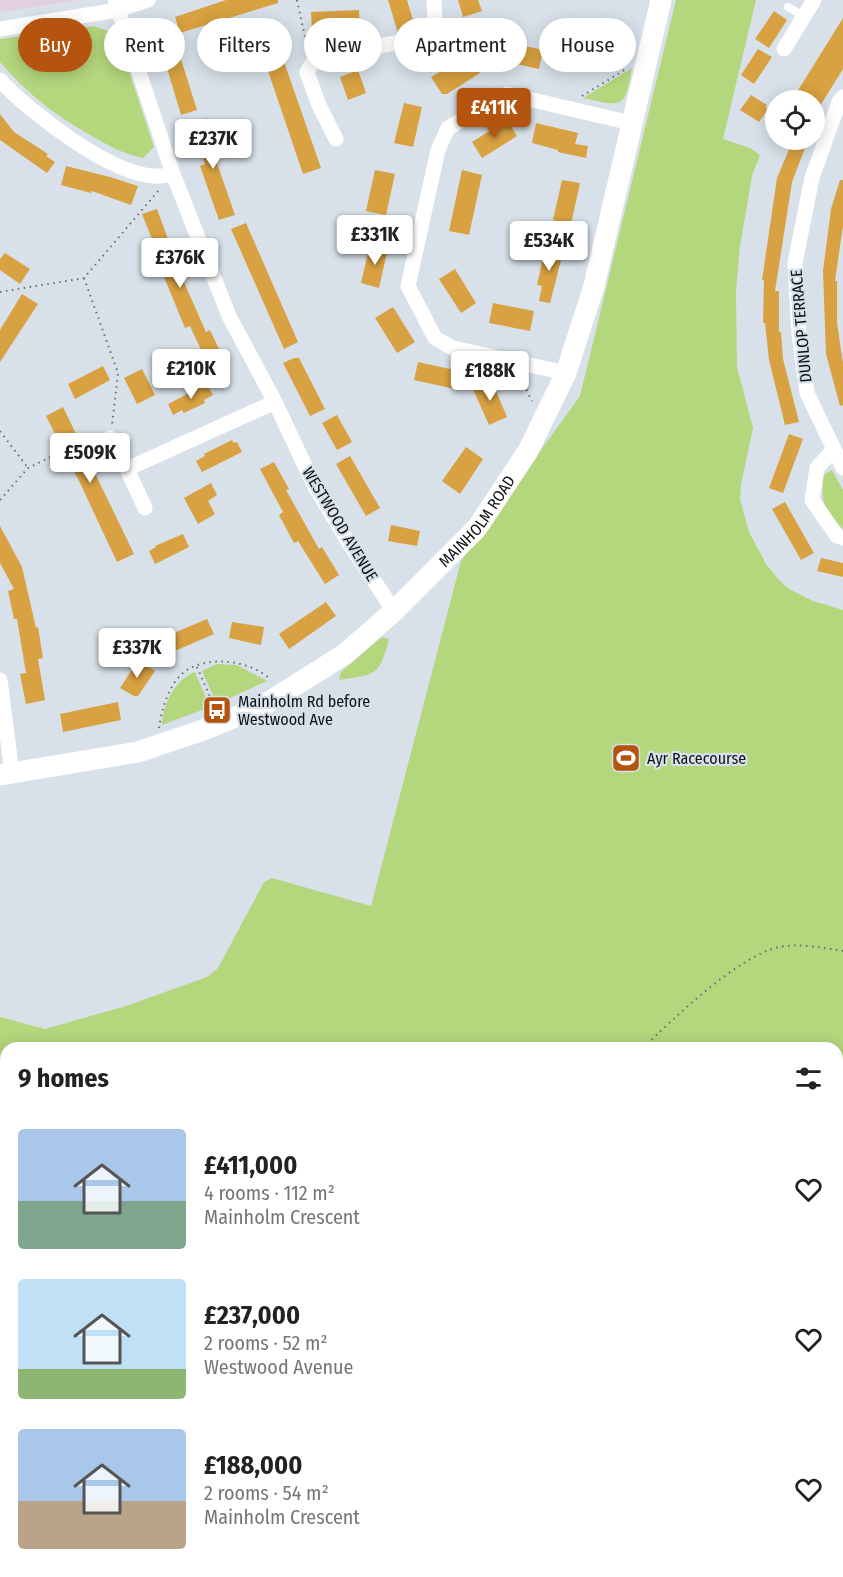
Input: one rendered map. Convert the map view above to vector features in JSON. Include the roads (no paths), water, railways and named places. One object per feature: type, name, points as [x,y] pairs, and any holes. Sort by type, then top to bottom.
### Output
[{"type":"street","points":[[0,29],[148,0]]},
{"type":"street","points":[[336,139],[318,103],[307,72],[316,57],[424,38],[435,23],[434,0]]},
{"type":"street","name":"MAINHOLM ROAD","points":[[6,774],[138,752],[221,723],[264,705],[345,654],[394,611],[477,528],[528,451],[566,373],[594,286],[661,0]]},
{"type":"street","points":[[784,49],[814,0]]},
{"type":"street","name":"WESTWOOD AVENUE","points":[[117,5],[173,174],[229,316],[275,402],[314,485],[394,611]]},
{"type":"street","points":[[0,80],[18,99],[61,132],[99,156],[126,169],[145,174],[154,176],[173,174]]},
{"type":"street","points":[[566,373],[453,348],[435,338],[408,286],[438,150],[448,128],[507,94],[631,123]]},
{"type":"street","name":"DUNLOP TERRACE","points":[[843,97],[839,102],[812,178],[795,263],[799,335],[807,393],[843,468]]},
{"type":"street","points":[[127,469],[275,402]]},
{"type":"street","points":[[110,438],[145,508]]},
{"type":"street","points":[[834,449],[817,468],[812,500],[837,536],[843,537]]},
{"type":"street","points":[[0,680],[6,774]]},
{"type":"lane","points":[[788,6],[804,16]]},
{"type":"place","name":"Mainholm Rd before Westwood Ave","points":[[217,710]]},
{"type":"place","name":"Ayr Racecourse","points":[[626,758]]}]
